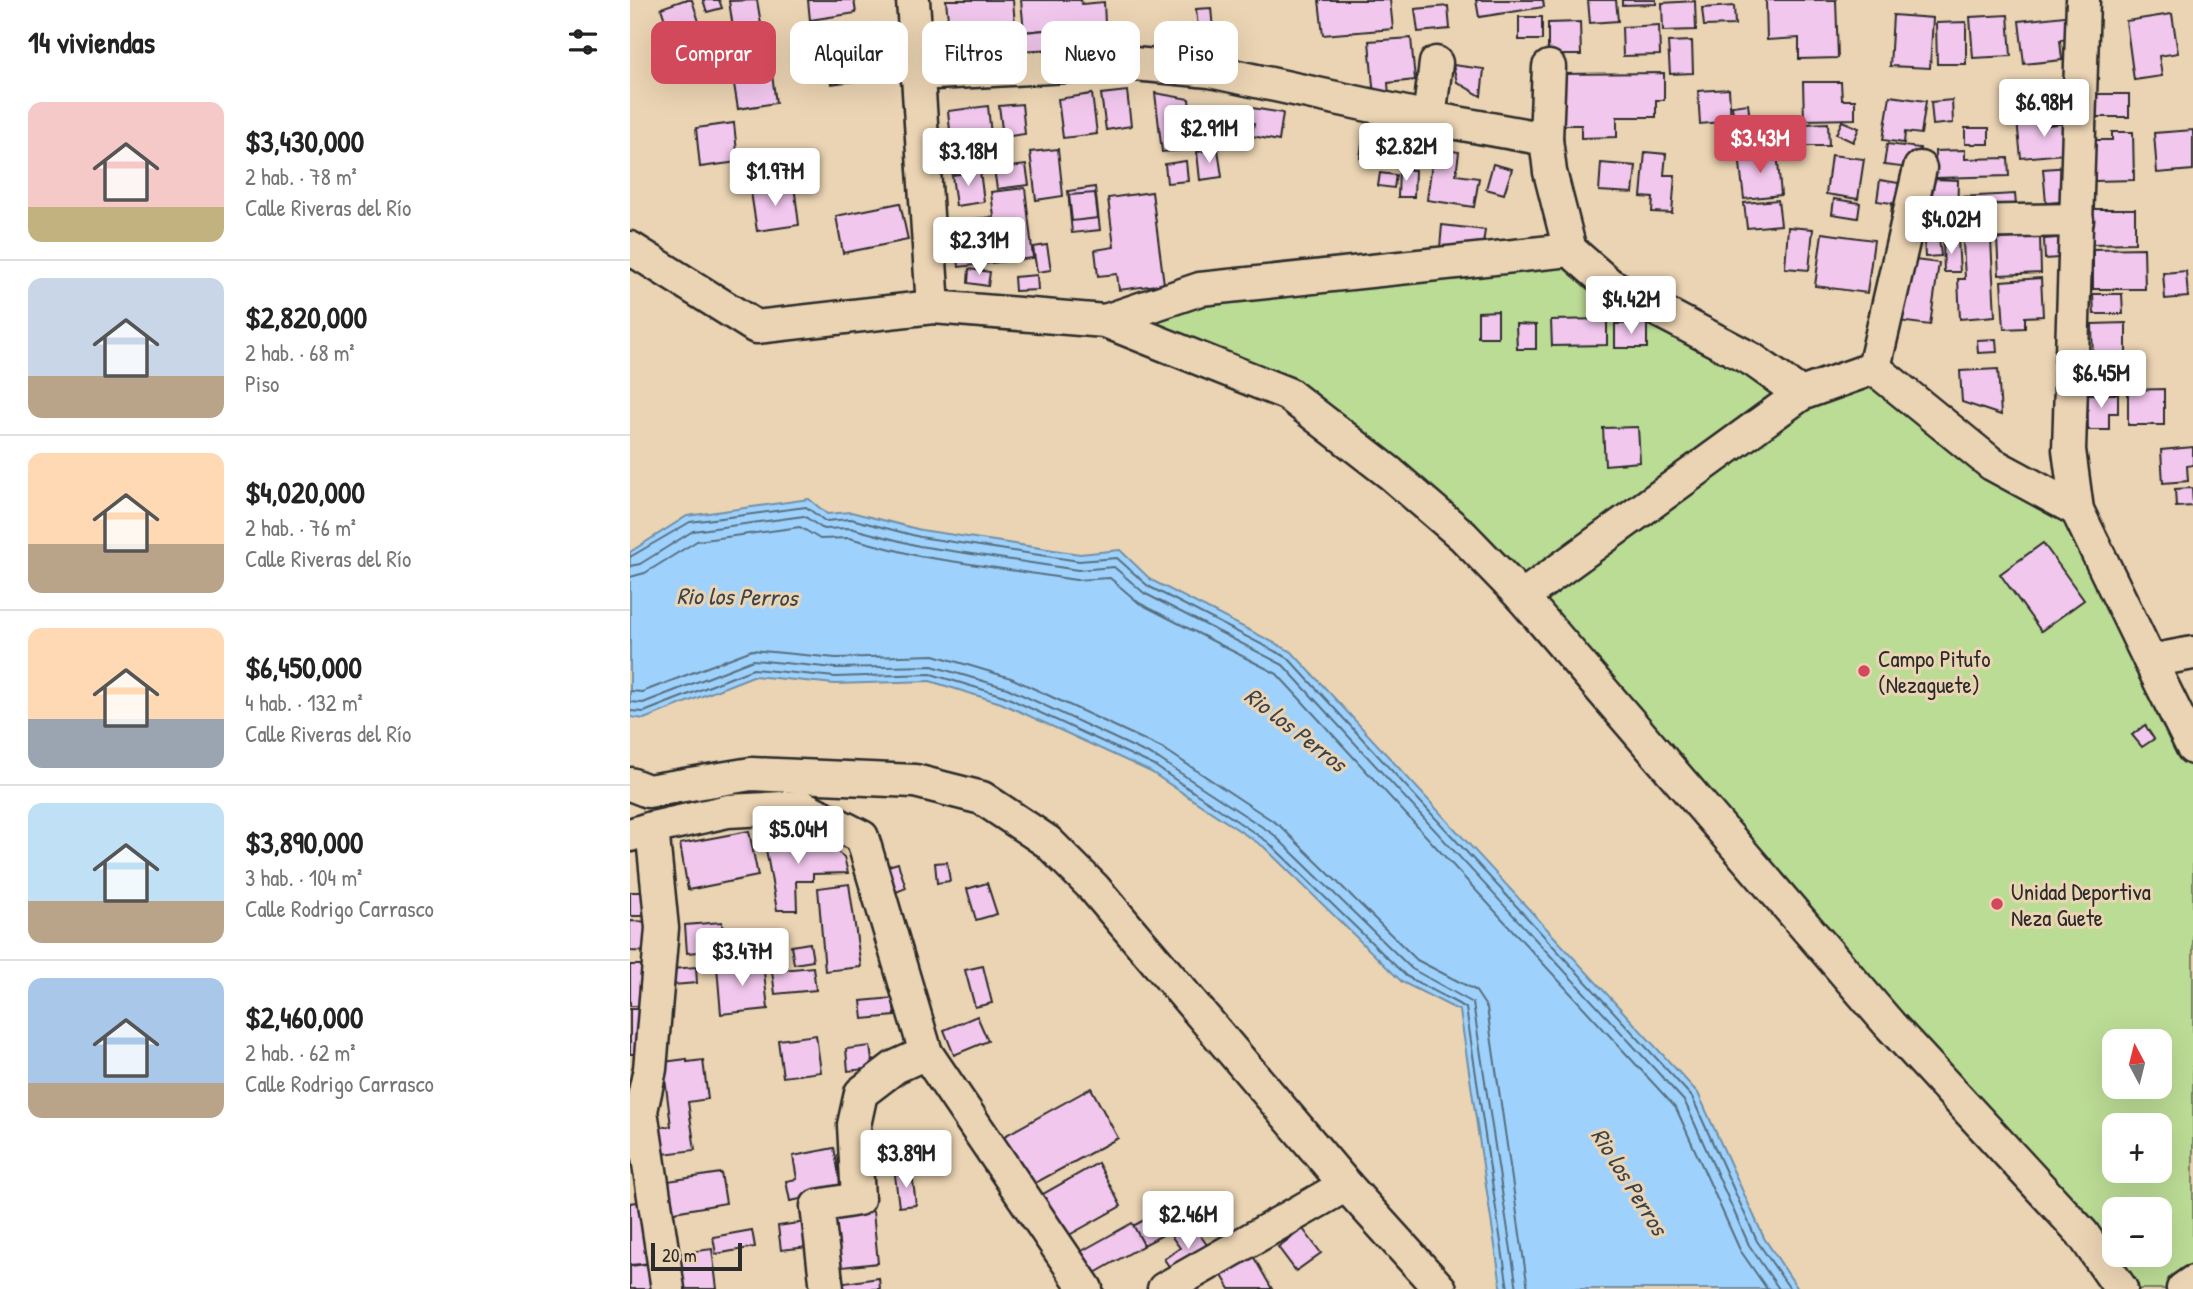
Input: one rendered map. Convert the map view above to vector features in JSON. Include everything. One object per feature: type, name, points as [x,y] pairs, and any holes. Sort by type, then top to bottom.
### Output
[{"type":"street","points":[[913,0],[933,307]]},
{"type":"street","points":[[2083,0],[2069,450],[2077,510],[2193,748]]},
{"type":"street","points":[[916,74],[1123,63],[1210,71],[1429,118],[1546,139]]},
{"type":"street","points":[[1429,118],[1436,63]]},
{"type":"street","points":[[1549,67],[1546,139],[1550,172],[1570,250],[1611,285],[1753,360],[1801,394]]},
{"type":"street","points":[[1874,368],[1920,168]]},
{"type":"street","points":[[1908,223],[2077,220]]},
{"type":"street","points":[[630,248],[756,327],[933,307],[1105,321],[1288,394],[1390,472],[1463,536],[1522,597],[1890,1025],[2082,1233],[2121,1289]]},
{"type":"street","points":[[1105,321],[1200,289],[1570,250]]},
{"type":"street","points":[[1874,368],[1992,464],[2077,510]]},
{"type":"street","points":[[1522,597],[1801,394],[1874,368]]},
{"type":"street","points":[[2150,661],[2193,653]]},
{"type":"street","points":[[636,790],[751,774],[915,781],[982,798],[1048,842],[1094,888],[1346,1185],[1440,1289]]},
{"type":"street","points":[[668,1289],[641,1111],[650,1069],[662,928],[641,832],[728,811],[803,807],[862,838],[926,1053],[1086,1289]]},
{"type":"street","points":[[827,1289],[817,1206],[858,1199],[854,1125],[860,1093],[894,1068],[926,1053]]},
{"type":"street","points":[[1164,1289],[1346,1185]]},
{"type":"street","points":[[2183,1289],[2193,1282]]},
{"type":"green space","name":"Unidad Deportiva Neza Guete","points":[[1570,250],[1801,394],[1874,368],[2077,510],[2193,748],[2193,1282],[2183,1289],[2121,1289],[1522,597],[1288,394],[1105,321],[1200,289]]},
{"type":"water","name":"Rio los Perros","points":[[809,499],[827,514],[851,512],[921,530],[1080,554],[1120,550],[1151,580],[1292,652],[1698,1093],[1764,1238],[1798,1289],[1504,1289],[1501,1286],[1460,1011],[1402,982],[1264,847],[1151,772],[1001,703],[930,681],[835,684],[753,676],[644,719],[630,717],[630,552],[687,516]]},
{"type":"building","points":[[692,0],[699,21],[665,21],[661,8]]},
{"type":"building","points":[[703,0],[719,0],[722,8],[707,12]]},
{"type":"building","points":[[757,0],[760,21],[732,21],[729,1]]},
{"type":"building","points":[[808,0],[854,0],[856,13],[810,20]]},
{"type":"building","points":[[946,0],[1013,0],[1015,21],[948,21]]},
{"type":"building","points":[[1021,0],[1081,0],[1082,4],[1104,2],[1105,21],[1041,21],[1041,30],[1027,32],[1027,21],[1023,21]]},
{"type":"building","points":[[1319,0],[1390,0],[1393,29],[1323,35]]},
{"type":"building","points":[[1476,0],[1543,0],[1544,7],[1479,17]]},
{"type":"building","points":[[1588,0],[1616,0],[1618,21],[1590,23]]},
{"type":"building","points":[[1622,0],[1656,0],[1656,4],[1622,5]]},
{"type":"building","points":[[1766,0],[1836,0],[1838,58],[1799,59],[1799,38],[1767,40]]},
{"type":"building","points":[[1695,1],[1696,30],[1663,31],[1662,3]]},
{"type":"building","points":[[1448,6],[1450,29],[1418,32],[1415,9]]},
{"type":"building","points":[[1734,6],[1735,25],[1704,26],[1702,8]]},
{"type":"building","points":[[1211,8],[1212,21],[1197,21],[1196,9]]},
{"type":"building","points":[[2172,14],[2178,53],[2159,56],[2162,76],[2134,80],[2126,21]]},
{"type":"building","points":[[1893,15],[1933,18],[1930,68],[1890,66]]},
{"type":"building","points":[[2008,15],[2011,56],[1973,58],[1970,17]]},
{"type":"building","points":[[2073,15],[2074,38],[2060,40],[2062,60],[2024,64],[2019,21]]},
{"type":"building","points":[[1519,17],[1542,17],[1542,40],[1519,40]]},
{"type":"building","points":[[1580,22],[1581,55],[1548,55],[1548,23]]},
{"type":"building","points":[[1966,22],[1966,64],[1937,64],[1936,23]]},
{"type":"building","points":[[1659,25],[1660,55],[1623,56],[1622,27]]},
{"type":"building","points":[[1041,30],[1041,65],[1027,66],[1027,32]]},
{"type":"building","points":[[1411,38],[1415,80],[1388,83],[1389,96],[1374,97],[1369,41]]},
{"type":"building","points":[[1692,41],[1693,73],[1670,74],[1668,42]]},
{"type":"building","points":[[1453,65],[1484,69],[1481,96],[1457,82]]},
{"type":"building","points":[[1664,73],[1664,100],[1656,100],[1656,117],[1617,117],[1617,137],[1581,138],[1581,125],[1558,125],[1558,74]]},
{"type":"building","points":[[1803,82],[1841,82],[1842,100],[1855,100],[1855,119],[1804,120]]},
{"type":"building","points":[[734,84],[773,84],[776,103],[738,109]]},
{"type":"building","points":[[1729,89],[1731,121],[1700,124],[1698,91]]},
{"type":"building","points":[[1127,91],[1131,126],[1106,130],[1101,94]]},
{"type":"building","points":[[1155,93],[1189,99],[1194,149],[1162,152]]},
{"type":"building","points":[[2043,93],[2045,114],[2015,116],[2014,96]]},
{"type":"building","points":[[2075,93],[2068,112],[2051,113],[2050,95]]},
{"type":"building","points":[[1092,94],[1097,134],[1063,138],[1058,99]]},
{"type":"building","points":[[2096,94],[2129,94],[2129,117],[2096,117]]},
{"type":"building","points":[[1890,96],[1926,101],[1921,134],[1905,132],[1904,143],[1883,140]]},
{"type":"building","points":[[1952,100],[1953,123],[1933,125],[1931,102]]},
{"type":"building","points":[[1022,104],[1025,134],[1003,137],[999,106]]},
{"type":"building","points":[[1748,104],[1753,143],[1737,145],[1732,106]]},
{"type":"building","points":[[988,106],[991,135],[951,140],[948,111]]},
{"type":"building","points":[[1246,107],[1283,113],[1279,141],[1252,136],[1254,123],[1243,121]]},
{"type":"building","points":[[2037,119],[2037,126],[2070,123],[2073,153],[2021,158],[2017,121]]},
{"type":"building","points":[[1769,120],[1770,138],[1754,140],[1753,122]]},
{"type":"building","points":[[1842,121],[1859,128],[1853,142],[1836,134]]},
{"type":"building","points":[[734,123],[738,162],[700,167],[696,128]]},
{"type":"building","points":[[1828,123],[1829,146],[1804,146],[1804,124]]},
{"type":"building","points":[[1965,128],[1989,128],[1989,144],[1965,144]]},
{"type":"building","points":[[2193,130],[2193,170],[2157,173],[2154,133]]},
{"type":"building","points":[[1364,131],[1409,138],[1404,166],[1360,158]]},
{"type":"building","points":[[2112,132],[2133,132],[2134,180],[2095,181],[2094,140],[2112,140]]},
{"type":"building","points":[[1887,144],[1920,148],[1917,169],[1884,165]]},
{"type":"building","points":[[1434,148],[1459,152],[1456,175],[1479,178],[1474,207],[1427,200]]},
{"type":"building","points":[[1058,149],[1063,196],[1036,200],[1030,152]]},
{"type":"building","points":[[1218,149],[1222,177],[1200,180],[1197,152]]},
{"type":"building","points":[[1965,150],[1965,159],[2008,158],[2009,176],[1936,178],[1935,151]]},
{"type":"building","points":[[1645,152],[1666,154],[1664,175],[1675,175],[1672,213],[1652,212],[1653,198],[1641,197]]},
{"type":"building","points":[[1777,152],[1781,195],[1744,199],[1739,155]]},
{"type":"building","points":[[1831,155],[1864,159],[1858,199],[1826,194]]},
{"type":"building","points":[[1186,161],[1188,181],[1167,183],[1165,164]]},
{"type":"building","points":[[1601,163],[1636,166],[1633,193],[1599,191]]},
{"type":"building","points":[[1493,164],[1512,169],[1504,194],[1486,189]]},
{"type":"building","points":[[1026,165],[1029,185],[997,189],[994,169]]},
{"type":"building","points":[[2069,167],[2072,201],[2046,203],[2043,169]]},
{"type":"building","points":[[1399,170],[1415,170],[1414,197],[1398,197]]},
{"type":"building","points":[[980,171],[984,202],[956,206],[952,175]]},
{"type":"building","points":[[1380,173],[1396,175],[1394,188],[1378,186]]},
{"type":"building","points":[[1932,179],[1958,180],[1957,222],[1931,221]]},
{"type":"building","points":[[1880,180],[1911,185],[1906,218],[1891,216],[1892,203],[1877,201]]},
{"type":"building","points":[[794,185],[799,225],[757,231],[751,192]]},
{"type":"building","points":[[1095,187],[1100,230],[1072,233],[1068,191]]},
{"type":"building","points":[[1025,188],[1033,258],[959,267],[954,221],[994,217],[991,192]]},
{"type":"building","points":[[1152,192],[1164,284],[1119,290],[1117,274],[1098,276],[1095,250],[1114,247],[1108,198]]},
{"type":"building","points":[[1095,193],[1098,218],[1072,221],[1069,195]]},
{"type":"building","points":[[2015,194],[2017,217],[1962,221],[1960,197]]},
{"type":"building","points":[[1834,199],[1860,203],[1858,218],[1832,214]]},
{"type":"building","points":[[1778,200],[1781,225],[1747,228],[1744,203]]},
{"type":"building","points":[[900,203],[908,240],[843,253],[836,216]]},
{"type":"building","points":[[2090,209],[2135,209],[2135,243],[2090,244]]},
{"type":"building","points":[[1442,225],[1485,230],[1482,252],[1440,248]]},
{"type":"building","points":[[1788,227],[1813,229],[1809,270],[1785,268]]},
{"type":"building","points":[[1822,233],[1874,240],[1867,293],[1815,286]]},
{"type":"building","points":[[2040,237],[2041,273],[1999,275],[1997,239]]},
{"type":"building","points":[[2071,237],[2072,257],[2045,259],[2044,239]]},
{"type":"building","points":[[1939,238],[1941,256],[1925,257],[1924,240]]},
{"type":"building","points":[[1943,240],[1958,240],[1960,272],[1944,272]]},
{"type":"building","points":[[1991,240],[1995,316],[1960,319],[1958,279],[1965,279],[1963,241]]},
{"type":"building","points":[[1047,245],[1051,270],[1037,272],[1033,247]]},
{"type":"building","points":[[2144,248],[2145,289],[2093,289],[2093,249]]},
{"type":"building","points":[[1907,259],[1939,263],[1930,325],[1898,321]]},
{"type":"building","points":[[969,269],[990,272],[988,286],[968,283]]},
{"type":"building","points":[[2186,271],[2188,297],[2165,299],[2163,273]]},
{"type":"building","points":[[1037,275],[1038,290],[1015,291],[1014,277]]},
{"type":"building","points":[[2041,278],[2043,316],[2025,317],[2025,328],[2004,329],[2001,281]]},
{"type":"building","points":[[2093,294],[2122,294],[2123,314],[2094,314]]},
{"type":"building","points":[[1498,311],[1498,337],[1478,337],[1478,312]]},
{"type":"building","points":[[1607,319],[1607,345],[1552,346],[1551,320]]},
{"type":"building","points":[[1647,323],[1647,348],[1615,348],[1615,324]]},
{"type":"building","points":[[2126,323],[2126,364],[2093,364],[2092,324]]},
{"type":"building","points":[[1516,324],[1536,325],[1536,349],[1517,349]]},
{"type":"building","points":[[1996,339],[1997,352],[1978,353],[1977,340]]},
{"type":"building","points":[[1998,369],[2001,415],[1962,402],[1960,371]]},
{"type":"building","points":[[2164,389],[2164,425],[2128,425],[2128,390]]},
{"type":"building","points":[[2087,394],[2118,394],[2118,413],[2109,413],[2109,430],[2088,430]]},
{"type":"building","points":[[1638,427],[1640,462],[1605,465],[1603,428]]},
{"type":"building","points":[[2193,447],[2193,465],[2187,466],[2188,481],[2163,483],[2161,450]]},
{"type":"building","points":[[2192,488],[2193,506],[2176,507],[2175,489]]},
{"type":"building","points":[[2043,543],[2084,600],[2041,631],[2000,574]]},
{"type":"building","points":[[2145,725],[2154,739],[2142,747],[2132,735]]},
{"type":"building","points":[[749,831],[758,876],[688,890],[680,844]]},
{"type":"building","points":[[763,833],[817,842],[817,847],[832,848],[844,857],[848,873],[813,874],[813,881],[796,881],[797,910],[777,910]]},
{"type":"building","points":[[947,862],[950,881],[937,883],[935,863]]},
{"type":"building","points":[[898,863],[906,888],[894,893],[885,867]]},
{"type":"building","points":[[987,883],[997,914],[976,920],[967,889]]},
{"type":"building","points":[[849,884],[861,967],[825,971],[818,888]]},
{"type":"building","points":[[630,892],[651,892],[651,916],[630,916]]},
{"type":"building","points":[[630,921],[654,922],[653,952],[630,951]]},
{"type":"building","points":[[722,922],[724,950],[687,953],[685,925]]},
{"type":"building","points":[[810,943],[813,961],[794,964],[791,946]]},
{"type":"building","points":[[763,963],[768,1009],[721,1014],[717,967]]},
{"type":"building","points":[[630,965],[647,965],[647,1006],[630,1006]]},
{"type":"building","points":[[983,966],[992,1003],[975,1007],[965,970]]},
{"type":"building","points":[[696,967],[697,983],[673,985],[672,969]]},
{"type":"building","points":[[813,967],[816,990],[775,994],[772,971]]},
{"type":"building","points":[[893,998],[895,1016],[863,1019],[861,1001]]},
{"type":"building","points":[[630,1009],[647,1009],[646,1054],[630,1054]]},
{"type":"building","points":[[977,1016],[988,1041],[954,1055],[944,1030]]},
{"type":"building","points":[[816,1035],[821,1072],[783,1077],[778,1040]]},
{"type":"building","points":[[870,1046],[873,1068],[848,1071],[846,1049]]},
{"type":"building","points":[[687,1059],[687,1062],[703,1060],[708,1099],[688,1102],[695,1150],[656,1155],[652,1128],[671,1126],[663,1062]]},
{"type":"building","points":[[1091,1088],[1118,1138],[1030,1186],[1003,1137]]},
{"type":"building","points":[[834,1148],[842,1191],[790,1201],[786,1181],[797,1179],[793,1156]]},
{"type":"building","points":[[1098,1163],[1121,1206],[1062,1239],[1038,1197]]},
{"type":"building","points":[[721,1173],[726,1203],[674,1212],[668,1181]]},
{"type":"building","points":[[912,1173],[916,1205],[899,1207],[895,1175]]},
{"type":"building","points":[[646,1201],[653,1263],[630,1265],[630,1203]]},
{"type":"building","points":[[873,1211],[878,1263],[833,1268],[827,1216]]},
{"type":"building","points":[[1159,1212],[1170,1231],[1144,1245],[1133,1226]]},
{"type":"building","points":[[805,1222],[808,1247],[781,1250],[778,1226]]},
{"type":"building","points":[[1132,1223],[1144,1245],[1093,1274],[1080,1252]]},
{"type":"building","points":[[1191,1223],[1213,1253],[1177,1278],[1164,1259],[1180,1248],[1172,1237]]},
{"type":"building","points":[[1303,1229],[1321,1253],[1296,1271],[1278,1247]]},
{"type":"building","points":[[752,1230],[755,1247],[716,1254],[713,1237]]},
{"type":"building","points":[[712,1249],[717,1289],[677,1289],[673,1254]]},
{"type":"building","points":[[1252,1254],[1272,1289],[1230,1289],[1220,1272]]},
{"type":"building","points":[[655,1263],[658,1289],[630,1289],[630,1266]]},
{"type":"building","points":[[879,1278],[880,1289],[838,1289],[838,1284]]},
{"type":"place","name":"Campo Pitufo (Nezaguete)","points":[[1864,671]]},
{"type":"place","name":"Unidad Deportiva Neza Guete","points":[[1997,904]]}]
